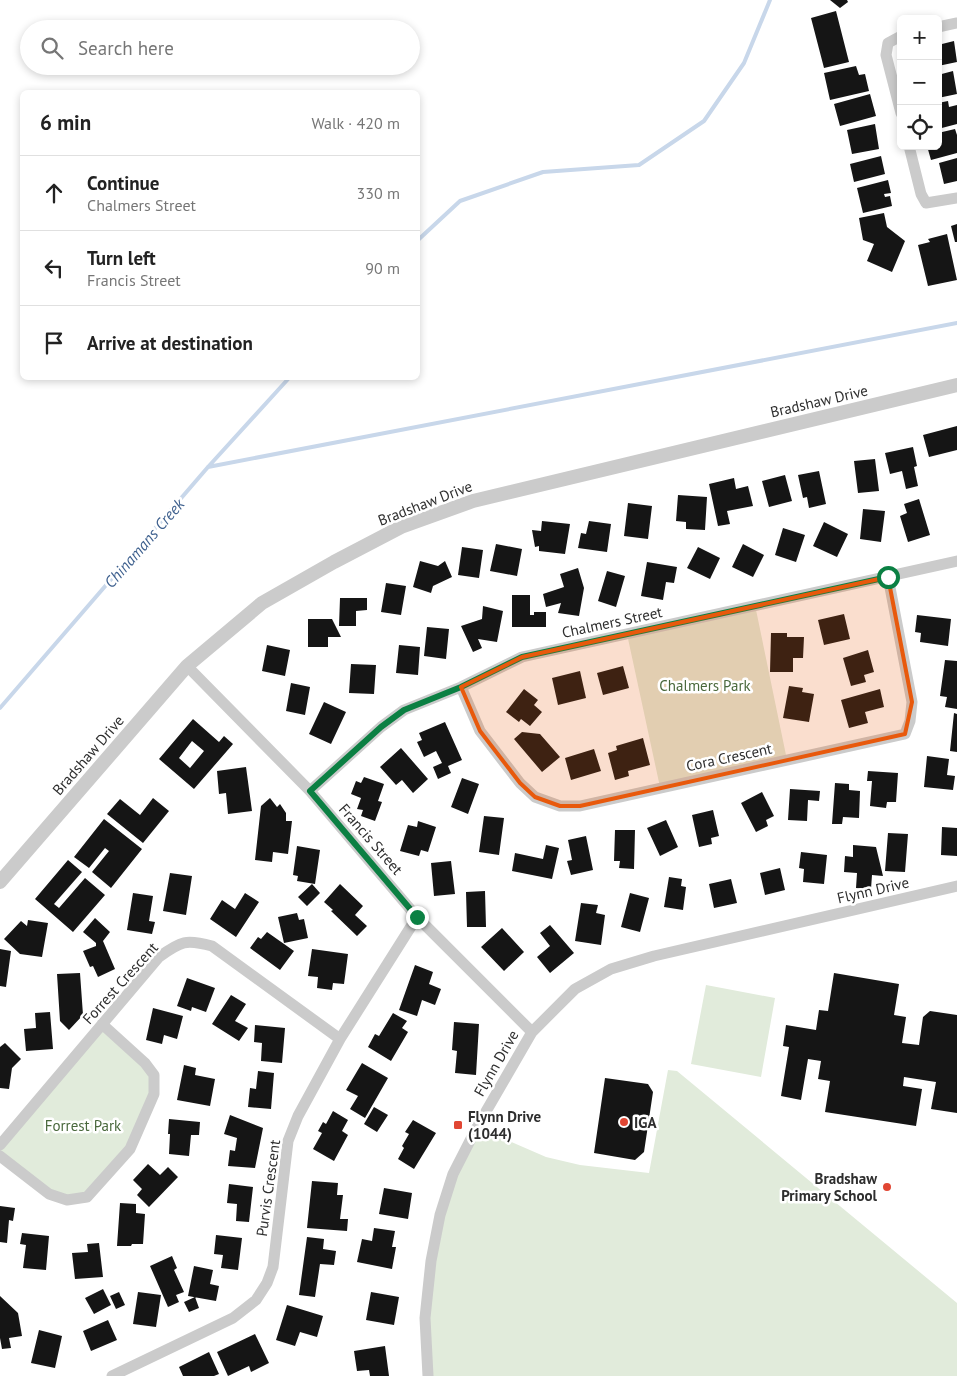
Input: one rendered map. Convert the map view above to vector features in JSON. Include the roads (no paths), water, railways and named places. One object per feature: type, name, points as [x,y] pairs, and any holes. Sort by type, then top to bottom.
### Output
[{"type":"street","points":[[942,26],[957,23]]},
{"type":"street","points":[[897,38],[888,43],[886,55],[899,105]]},
{"type":"street","points":[[910,150],[921,194],[926,203],[957,198]]},
{"type":"street","name":"Bradshaw Drive","points":[[0,882],[187,666],[262,603],[334,562],[410,524],[473,501],[957,385]]},
{"type":"street","name":"Chalmers Street","points":[[310,791],[381,727],[404,710],[461,687],[522,657],[957,561]]},
{"type":"street","name":"Cora Crescent","points":[[461,687],[480,732],[520,783],[535,797],[560,806],[580,806],[904,734],[910,721],[912,702],[888,577]]},
{"type":"street","name":"Francis Street","points":[[187,666],[310,791],[417,917],[532,1032]]},
{"type":"street","name":"Flynn Drive","points":[[428,1376],[425,1318],[431,1261],[440,1215],[453,1174],[477,1127],[532,1032],[575,989],[612,969],[654,956],[957,886]]},
{"type":"street","name":"Purvis Crescent","points":[[112,1376],[233,1318],[256,1300],[267,1283],[273,1267],[288,1141],[298,1116],[340,1038],[417,917]]},
{"type":"street","name":"Forrest Crescent","points":[[0,1145],[159,956],[179,943],[196,942],[212,946],[340,1038]]},
{"type":"street","points":[[0,1156],[49,1194],[67,1200],[87,1197],[130,1149],[154,1094],[154,1075],[145,1063],[102,1024]]},
{"type":"waterway","name":"Chinamans Creek","points":[[420,238],[460,201],[543,172],[639,165],[704,121],[744,63],[770,0]]},
{"type":"waterway","points":[[208,467],[957,323]]},
{"type":"waterway","name":"Chinamans Creek","points":[[0,708],[208,467],[287,380]]},
{"type":"place","name":"IGA","points":[[624,1122]]},
{"type":"place","name":"Flynn Drive (1044)","points":[[458,1125]]},
{"type":"place","name":"Bradshaw Primary School","points":[[887,1187]]},
{"type":"park label","name":"Chalmers Park","points":[[705,685]]},
{"type":"park label","name":"Forrest Park","points":[[83,1125]]}]
